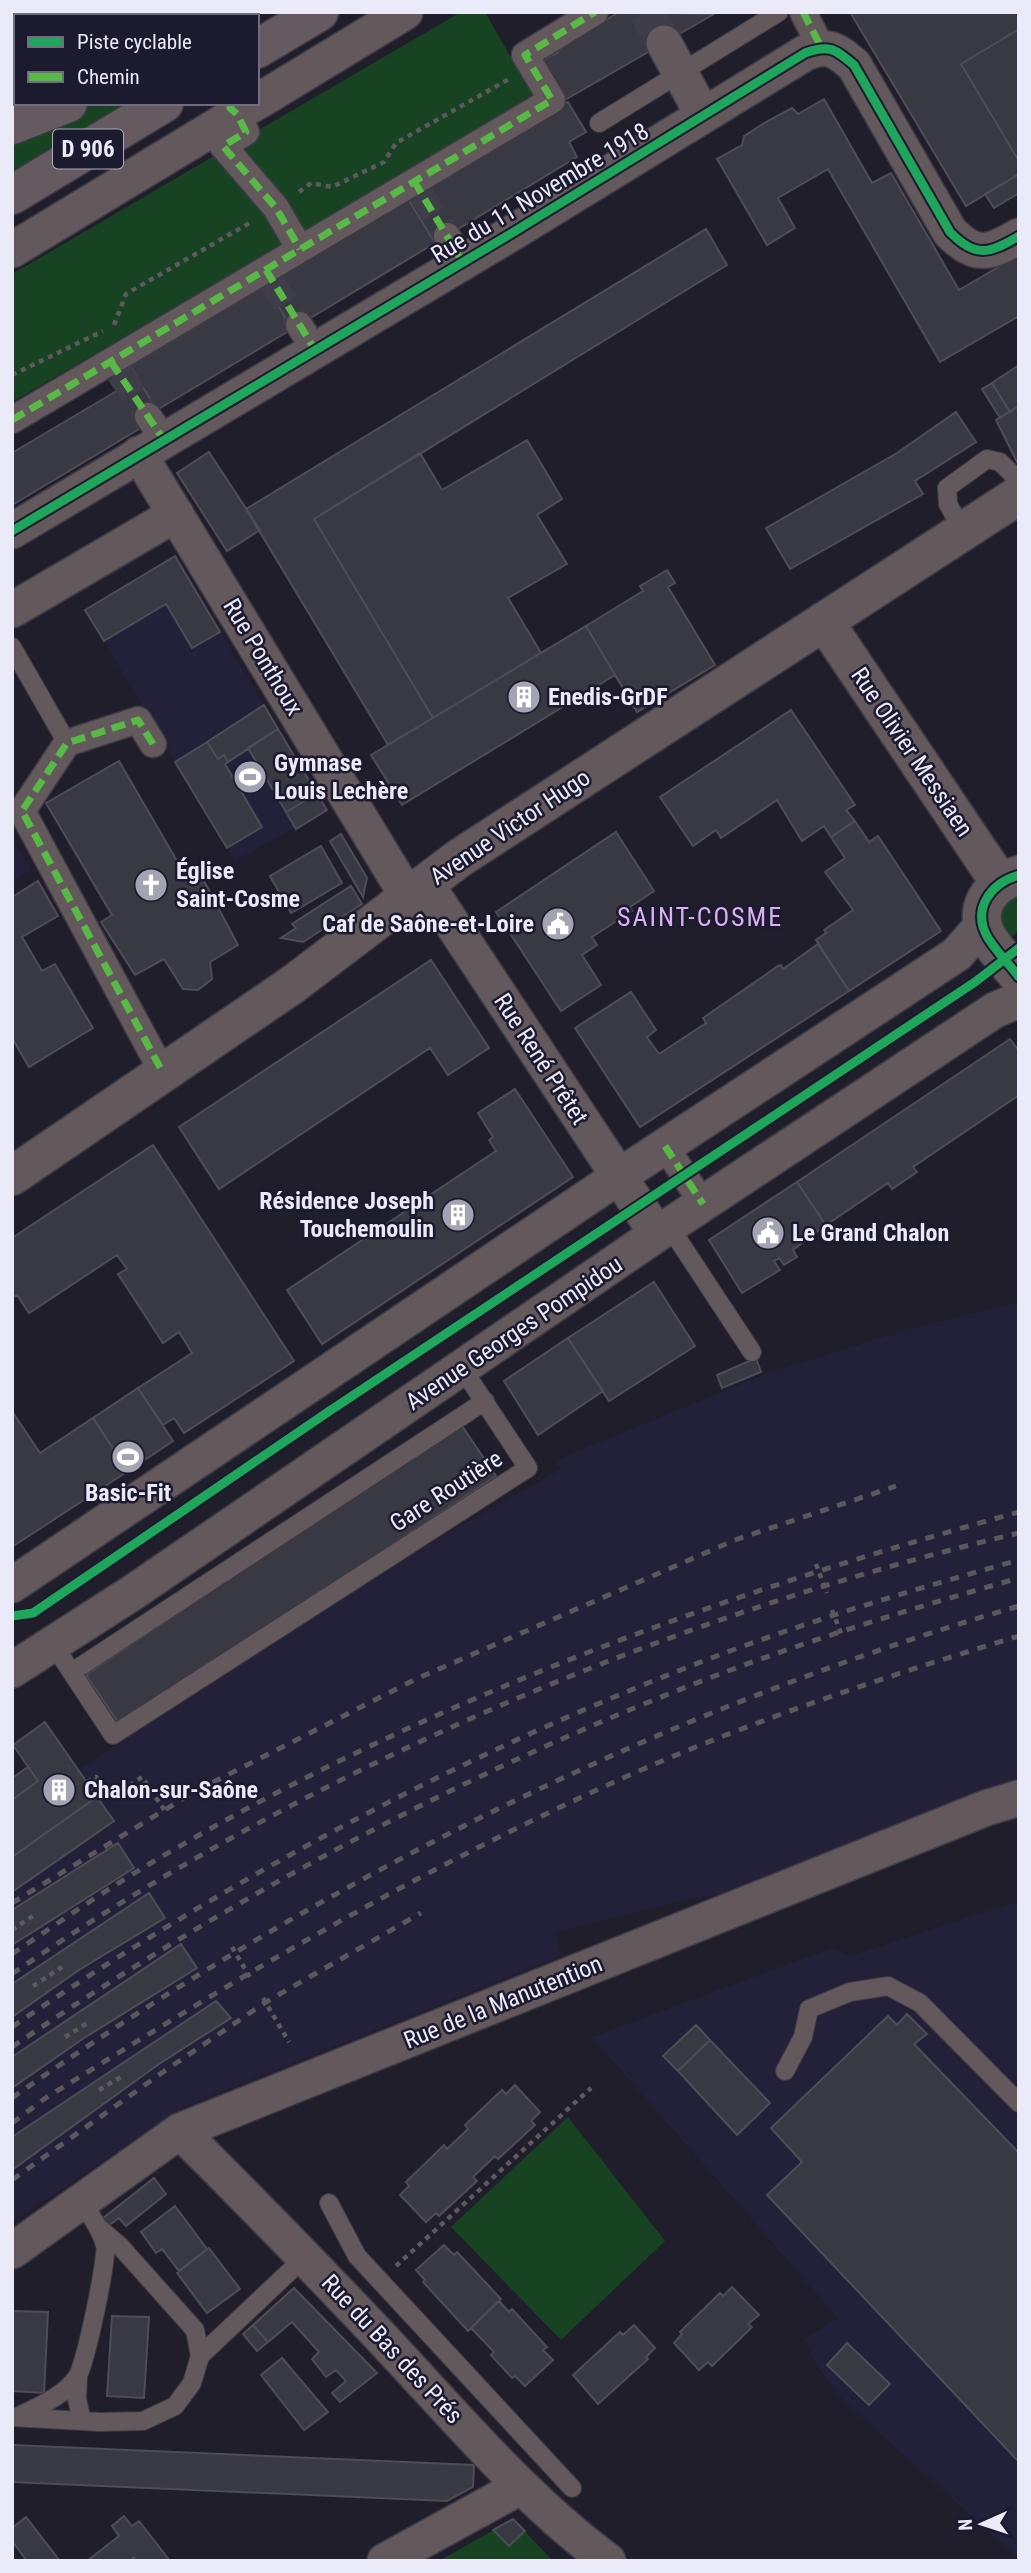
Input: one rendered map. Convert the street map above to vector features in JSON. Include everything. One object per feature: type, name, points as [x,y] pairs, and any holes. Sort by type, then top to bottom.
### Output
[{"type":"main road","points":[[259,48],[319,12]]},
{"type":"main road","name":"D 906","points":[[12,195],[161,105]]},
{"type":"street","points":[[259,98],[405,12]]},
{"type":"street","points":[[12,420],[115,368],[269,275],[300,249],[417,186],[552,100],[525,55],[596,12]]},
{"type":"street","points":[[803,12],[821,47],[838,51],[854,65],[950,232],[964,246],[989,251],[1019,236]]},
{"type":"street","name":"Rue du 11 Novembre 1918","points":[[12,531],[150,437],[307,337],[455,249],[703,116],[805,53],[821,47]]},
{"type":"street","points":[[672,58],[703,116]]},
{"type":"street","points":[[12,250],[245,106],[246,132],[223,146],[276,208],[300,249]]},
{"type":"street","name":"Rue Ponthoux","points":[[150,437],[176,514],[417,890]]},
{"type":"street","name":"Avenue Victor Hugo","points":[[15,1166],[163,1073],[292,985],[458,859],[1019,495]]},
{"type":"street","points":[[12,610],[176,514]]},
{"type":"street","name":"Rue Olivier Messiaen","points":[[824,621],[1009,879]]},
{"type":"street","points":[[153,744],[138,720],[67,743],[22,811],[163,1073]]},
{"type":"street","points":[[1009,879],[987,896],[982,910],[983,924],[988,937],[1019,977]]},
{"type":"street","name":"Rue René Prêtet","points":[[417,890],[618,1177],[663,1230]]},
{"type":"street","points":[[12,1585],[618,1177],[957,954],[983,924]]},
{"type":"street","name":"Avenue Georges Pompidou","points":[[16,1661],[53,1644],[663,1230],[995,1010],[1019,1000]]},
{"type":"street","points":[[665,1146],[703,1204]]},
{"type":"street","name":"Rue de la Manutention","points":[[12,2251],[90,2215],[180,2132],[986,1808],[1019,1798]]},
{"type":"street","name":"Rue du Bas des Prés","points":[[180,2132],[306,2256],[520,2487],[608,2561]]},
{"type":"street","points":[[385,2561],[520,2487]]},
{"type":"lane","points":[[599,123],[672,58],[779,12]]},
{"type":"lane","points":[[963,531],[948,504],[947,488],[987,459],[1000,462],[1019,481]]},
{"type":"lane","points":[[12,647],[67,743]]},
{"type":"lane","points":[[663,1230],[752,1352]]},
{"type":"lane","points":[[72,1672],[485,1401],[462,1368]]},
{"type":"lane","name":"Gare Routière","points":[[53,1644],[113,1735],[528,1468],[485,1401]]},
{"type":"lane","points":[[785,2071],[803,2037],[809,2009],[850,1992],[888,1986],[920,2003],[1019,2103]]},
{"type":"lane","points":[[329,2203],[357,2256],[572,2488]]},
{"type":"lane","points":[[90,2215],[195,2330],[200,2356]]},
{"type":"lane","points":[[82,2421],[77,2399],[78,2376],[103,2272],[105,2246],[90,2215]]},
{"type":"lane","points":[[16,2416],[82,2421],[143,2421],[175,2406],[191,2383],[200,2356],[306,2256]]},
{"type":"lane","points":[[16,2416],[50,2401],[78,2376]]},
{"type":"path","points":[[816,1564],[827,1593]]},
{"type":"path","points":[[832,1610],[842,1636]]},
{"type":"path","points":[[87,1782],[96,1777],[110,1799],[142,1777],[167,1814]]},
{"type":"path","points":[[12,1930],[33,1916]]},
{"type":"path","points":[[232,1947],[251,1979]]},
{"type":"path","points":[[33,1986],[62,1968]]},
{"type":"path","points":[[263,1998],[289,2042]]},
{"type":"path","points":[[65,2037],[89,2022]]},
{"type":"path","points":[[99,2090],[124,2075]]},
{"type":"path","points":[[380,2281],[591,2088]]},
{"type":"shaded area","points":[[175,556],[327,810],[235,861],[85,610]]},
{"type":"shaded area","points":[[12,836],[31,870],[12,882]]},
{"type":"shaded area","points":[[1019,1302],[1019,1781],[718,1895],[684,1900],[556,1932],[561,1956],[181,2108],[12,2223],[12,1778],[28,1767],[13,1745],[45,1722],[79,1770],[365,1583],[450,1531],[561,1469],[556,1460],[766,1374],[898,1332]]},
{"type":"shaded area","points":[[1019,1901],[1019,2559],[844,2401],[818,2368],[805,2339],[838,2318],[592,2037],[832,1948],[851,1956]]},
{"type":"green space","points":[[461,12],[485,12],[534,98],[12,402],[12,274]]},
{"type":"green space","points":[[80,105],[140,105],[12,184],[12,134]]},
{"type":"green space","points":[[1019,891],[1019,931],[1005,941],[997,926],[1001,904]]},
{"type":"green space","points":[[568,2117],[665,2241],[561,2340],[451,2227]]},
{"type":"green space","points":[[513,2519],[553,2561],[439,2561]]},
{"type":"building","points":[[619,12],[714,14],[565,100],[542,61]]},
{"type":"building","points":[[850,12],[1019,12],[1019,29],[961,64],[1019,161],[1019,174],[966,206]]},
{"type":"building","points":[[1019,29],[1019,161],[961,64]]},
{"type":"building","points":[[824,99],[872,183],[891,173],[959,290],[1019,255],[1019,316],[940,362],[828,169],[778,198],[795,228],[767,245],[717,159],[742,145],[744,136],[766,122],[792,108],[798,114]]},
{"type":"building","points":[[568,102],[586,132],[569,142],[577,157],[435,243],[408,199]]},
{"type":"building","points":[[1019,174],[1019,193],[994,208],[985,194]]},
{"type":"building","points":[[408,199],[435,243],[292,329],[266,285]]},
{"type":"building","points":[[706,229],[727,265],[314,519],[433,718],[388,745],[246,509]]},
{"type":"building","points":[[266,285],[292,329],[157,410],[130,366]]},
{"type":"building","points":[[1019,365],[1019,406],[1010,412],[992,383]]},
{"type":"building","points":[[130,366],[157,410],[144,426],[12,505],[12,453],[120,389],[113,377]]},
{"type":"building","points":[[992,383],[1010,412],[1000,418],[982,389]]},
{"type":"building","points":[[1019,406],[1019,466],[996,420]]},
{"type":"building","points":[[956,412],[976,442],[915,481],[923,494],[790,569],[766,528],[897,453]]},
{"type":"building","points":[[527,440],[562,499],[537,515],[567,564],[508,598],[541,653],[433,718],[314,519],[420,453],[442,490]]},
{"type":"building","points":[[209,452],[260,530],[227,551],[177,473]]},
{"type":"building","points":[[175,556],[220,632],[192,648],[166,604],[104,641],[85,610]]},
{"type":"building","points":[[667,570],[675,583],[668,587],[715,665],[637,712],[586,626],[643,591],[640,586]]},
{"type":"building","name":"Enedis-GrDF","points":[[586,626],[615,675],[402,805],[371,755]]},
{"type":"building","points":[[264,705],[278,729],[228,762],[224,755],[218,759],[207,742]]},
{"type":"building","points":[[791,710],[855,805],[846,810],[855,821],[831,837],[824,826],[802,841],[777,800],[721,838],[716,830],[693,846],[660,797]]},
{"type":"building","points":[[278,729],[317,794],[286,812],[248,748]]},
{"type":"building","points":[[207,742],[218,759],[224,755],[228,762],[225,764],[262,827],[227,848],[175,762]]},
{"type":"building","name":"Église Saint-Cosme","points":[[119,761],[184,873],[196,866],[238,945],[210,962],[212,979],[198,990],[183,989],[164,959],[135,975],[101,922],[112,915],[46,803]]},
{"type":"building","points":[[317,794],[327,810],[296,829],[286,812]]},
{"type":"building","points":[[855,821],[869,842],[878,836],[941,931],[849,991],[816,940],[826,933],[824,930],[853,910],[825,872],[845,858],[831,837]]},
{"type":"building","name":"Caf de Saône-et-Loire","points":[[616,832],[654,891],[630,907],[632,911],[592,937],[597,945],[582,955],[601,985],[561,1011],[496,912]]},
{"type":"building","points":[[341,834],[367,878],[363,897],[330,841]]},
{"type":"building","points":[[321,846],[342,883],[291,913],[270,876]]},
{"type":"building","points":[[38,881],[58,916],[22,937],[42,971],[55,964],[93,1028],[29,1067],[12,1038],[12,897]]},
{"type":"building","points":[[351,886],[362,904],[303,942],[281,938],[296,928],[292,924]]},
{"type":"building","points":[[818,944],[849,991],[640,1127],[575,1028],[631,992],[656,1030],[647,1037],[659,1054],[706,1023],[703,1018],[778,966],[781,965],[783,969]]},
{"type":"building","points":[[431,960],[489,1048],[448,1075],[430,1048],[219,1189],[179,1127]]},
{"type":"building","points":[[1010,1039],[1019,1051],[1019,1095],[913,1167],[917,1172],[892,1189],[888,1183],[826,1225],[797,1182]]},
{"type":"building","name":"Résidence Joseph Touchemoulin","points":[[515,1089],[573,1177],[322,1344],[287,1290],[496,1151],[489,1140],[493,1137],[478,1113]]},
{"type":"building","points":[[153,1145],[294,1361],[184,1433],[174,1418],[163,1425],[138,1388],[192,1353],[179,1332],[163,1343],[118,1274],[127,1269],[117,1255],[29,1313],[17,1295],[12,1298],[12,1238]]},
{"type":"building","name":"Le Grand Chalon","points":[[797,1182],[826,1225],[793,1250],[797,1257],[784,1265],[779,1258],[774,1261],[780,1270],[742,1293],[709,1240]]},
{"type":"building","points":[[654,1282],[695,1346],[609,1401],[568,1338]]},
{"type":"building","points":[[568,1338],[603,1391],[538,1435],[504,1381]]},
{"type":"building","points":[[756,1358],[761,1372],[722,1388],[717,1375]]},
{"type":"building","points":[[138,1388],[173,1441],[128,1471],[93,1418]]},
{"type":"building","points":[[12,1411],[40,1453],[93,1418],[128,1471],[12,1547]]},
{"type":"building","points":[[460,1423],[496,1476],[120,1725],[86,1675]]},
{"type":"building","name":"Chalon-sur-Saône","points":[[45,1722],[97,1797],[12,1857],[12,1800],[38,1781],[13,1745]]},
{"type":"building","points":[[28,1767],[38,1781],[12,1800],[12,1778]]},
{"type":"building","points":[[97,1797],[114,1821],[12,1892],[12,1857]]},
{"type":"building","points":[[118,1843],[134,1868],[12,1945],[12,1910]]},
{"type":"building","points":[[149,1893],[165,1918],[79,1970],[12,2017],[12,1984]]},
{"type":"building","points":[[181,1944],[197,1968],[84,2038],[12,2088],[12,2057]]},
{"type":"building","points":[[216,2001],[231,2018],[159,2064],[12,2170],[12,2137]]},
{"type":"building","points":[[907,2014],[927,2034],[914,2044],[1019,2153],[1019,2462],[767,2195],[802,2162],[771,2128],[888,2016],[897,2025]]},
{"type":"building","points":[[696,2025],[710,2040],[678,2071],[663,2056]]},
{"type":"building","points":[[710,2040],[770,2103],[737,2135],[678,2071]]},
{"type":"building","points":[[515,2085],[540,2112],[531,2121],[535,2125],[498,2159],[495,2156],[473,2177],[477,2181],[439,2216],[436,2213],[426,2222],[400,2195],[409,2186],[406,2182],[444,2145],[447,2149],[468,2129],[465,2125],[502,2090],[506,2094]]},
{"type":"building","points":[[154,2178],[166,2194],[126,2226],[119,2218],[108,2226],[102,2219]]},
{"type":"building","points":[[175,2206],[207,2249],[179,2271],[162,2249],[156,2253],[141,2232]]},
{"type":"building","points":[[444,2245],[454,2255],[457,2252],[501,2299],[468,2331],[423,2282],[425,2280],[416,2270]]},
{"type":"building","points":[[209,2248],[240,2289],[207,2313],[177,2273]]},
{"type":"building","points":[[732,2287],[759,2315],[748,2324],[752,2327],[712,2366],[708,2362],[699,2370],[674,2343],[682,2334],[680,2332],[720,2293],[723,2296]]},
{"type":"building","points":[[294,2288],[377,2373],[340,2402],[332,2393],[346,2381],[336,2370],[326,2377],[312,2359],[319,2352],[292,2322],[268,2342],[253,2325]]},
{"type":"building","points":[[499,2301],[509,2312],[512,2309],[547,2347],[543,2350],[553,2360],[525,2386],[515,2376],[512,2378],[491,2355],[494,2352],[471,2328]]},
{"type":"building","points":[[13,2311],[48,2312],[44,2393],[12,2391]]},
{"type":"building","points":[[112,2316],[149,2317],[144,2398],[107,2396]]},
{"type":"building","points":[[253,2325],[268,2342],[257,2351],[243,2334]]},
{"type":"building","points":[[634,2325],[655,2348],[646,2357],[648,2359],[598,2404],[573,2375],[620,2332],[623,2335]]},
{"type":"building","points":[[847,2343],[890,2384],[869,2405],[827,2365]]},
{"type":"building","points":[[282,2358],[328,2412],[304,2430],[261,2375]]},
{"type":"building","points":[[12,2445],[474,2465],[473,2487],[447,2501],[12,2482]]},
{"type":"building","points":[[124,2516],[132,2526],[139,2521],[170,2561],[137,2561],[134,2557],[130,2561],[87,2561],[119,2536],[112,2526]]},
{"type":"building","points":[[26,2517],[60,2561],[27,2561],[12,2541],[12,2528]]},
{"type":"building","points":[[513,2519],[525,2531],[509,2546],[493,2530]]},
{"type":"tunnel","points":[[646,12],[664,43]]},
{"type":"tunnel","points":[[420,192],[447,236]]},
{"type":"tunnel","points":[[272,281],[299,325]]},
{"type":"tunnel","points":[[119,373],[148,416]]},
{"type":"railway","points":[[12,1903],[194,1792],[416,1679],[735,1540],[896,1486]]},
{"type":"railway","points":[[12,1954],[133,1874],[253,1805],[358,1752],[465,1703],[573,1658],[683,1617],[794,1579],[1019,1512]]},
{"type":"railway","points":[[12,1974],[126,1900],[245,1830],[369,1766],[495,1708],[624,1655],[755,1608],[887,1567],[1019,1533]]},
{"type":"railway","points":[[12,2027],[183,1917],[271,1866],[450,1771],[542,1728],[635,1688],[766,1638],[874,1602],[1019,1560]]},
{"type":"railway","points":[[12,2047],[97,1990],[273,1884],[454,1789],[641,1705],[736,1668],[876,1620],[1019,1578]]},
{"type":"railway","points":[[12,2098],[128,2019],[248,1945],[370,1875],[495,1810],[623,1751],[753,1697],[885,1648],[1019,1606]]},
{"type":"railway","points":[[12,2123],[47,2097],[286,1952],[425,1875],[530,1822],[652,1765],[755,1724],[913,1669],[1019,1636]]},
{"type":"railway","points":[[12,2180],[266,2002],[421,1913]]},
{"type":"marked path","points":[[12,420],[552,100],[525,55],[595,12]]},
{"type":"marked path","points":[[803,12],[821,47]]},
{"type":"marked path","points":[[231,105],[246,132],[223,146],[276,208],[300,249]]},
{"type":"marked path","points":[[414,181],[463,263]]},
{"type":"marked path","points":[[266,270],[315,350]]},
{"type":"marked path","points":[[111,362],[164,440]]},
{"type":"marked path","points":[[153,744],[138,720],[67,743],[22,811],[163,1073]]},
{"type":"marked path","points":[[665,1146],[703,1204]]},
{"type":"cycle path","points":[[12,531],[813,50],[831,50],[854,65],[950,232],[967,246],[983,250],[999,247],[1019,236]]},
{"type":"cycle path","points":[[1019,875],[992,891],[983,907],[982,917],[988,938],[1019,977]]},
{"type":"cycle path","points":[[12,1616],[33,1613],[328,1412],[975,982],[1019,948]]},
{"type":"place","name":"Enedis-GrDF","points":[[524,697]]},
{"type":"place","name":"Gymnase Louis Lechère","points":[[250,777]]},
{"type":"place","name":"Église Saint-Cosme","points":[[151,885]]},
{"type":"place","name":"Caf de Saône-et-Loire","points":[[558,924]]},
{"type":"place","name":"Résidence Joseph Touchemoulin","points":[[458,1215]]},
{"type":"place","name":"Le Grand Chalon","points":[[768,1233]]},
{"type":"place","name":"Basic-Fit","points":[[128,1457]]},
{"type":"place","name":"Chalon-sur-Saône","points":[[59,1790]]},
{"type":"district","name":"SAINT-COSME","points":[[700,917]]}]
